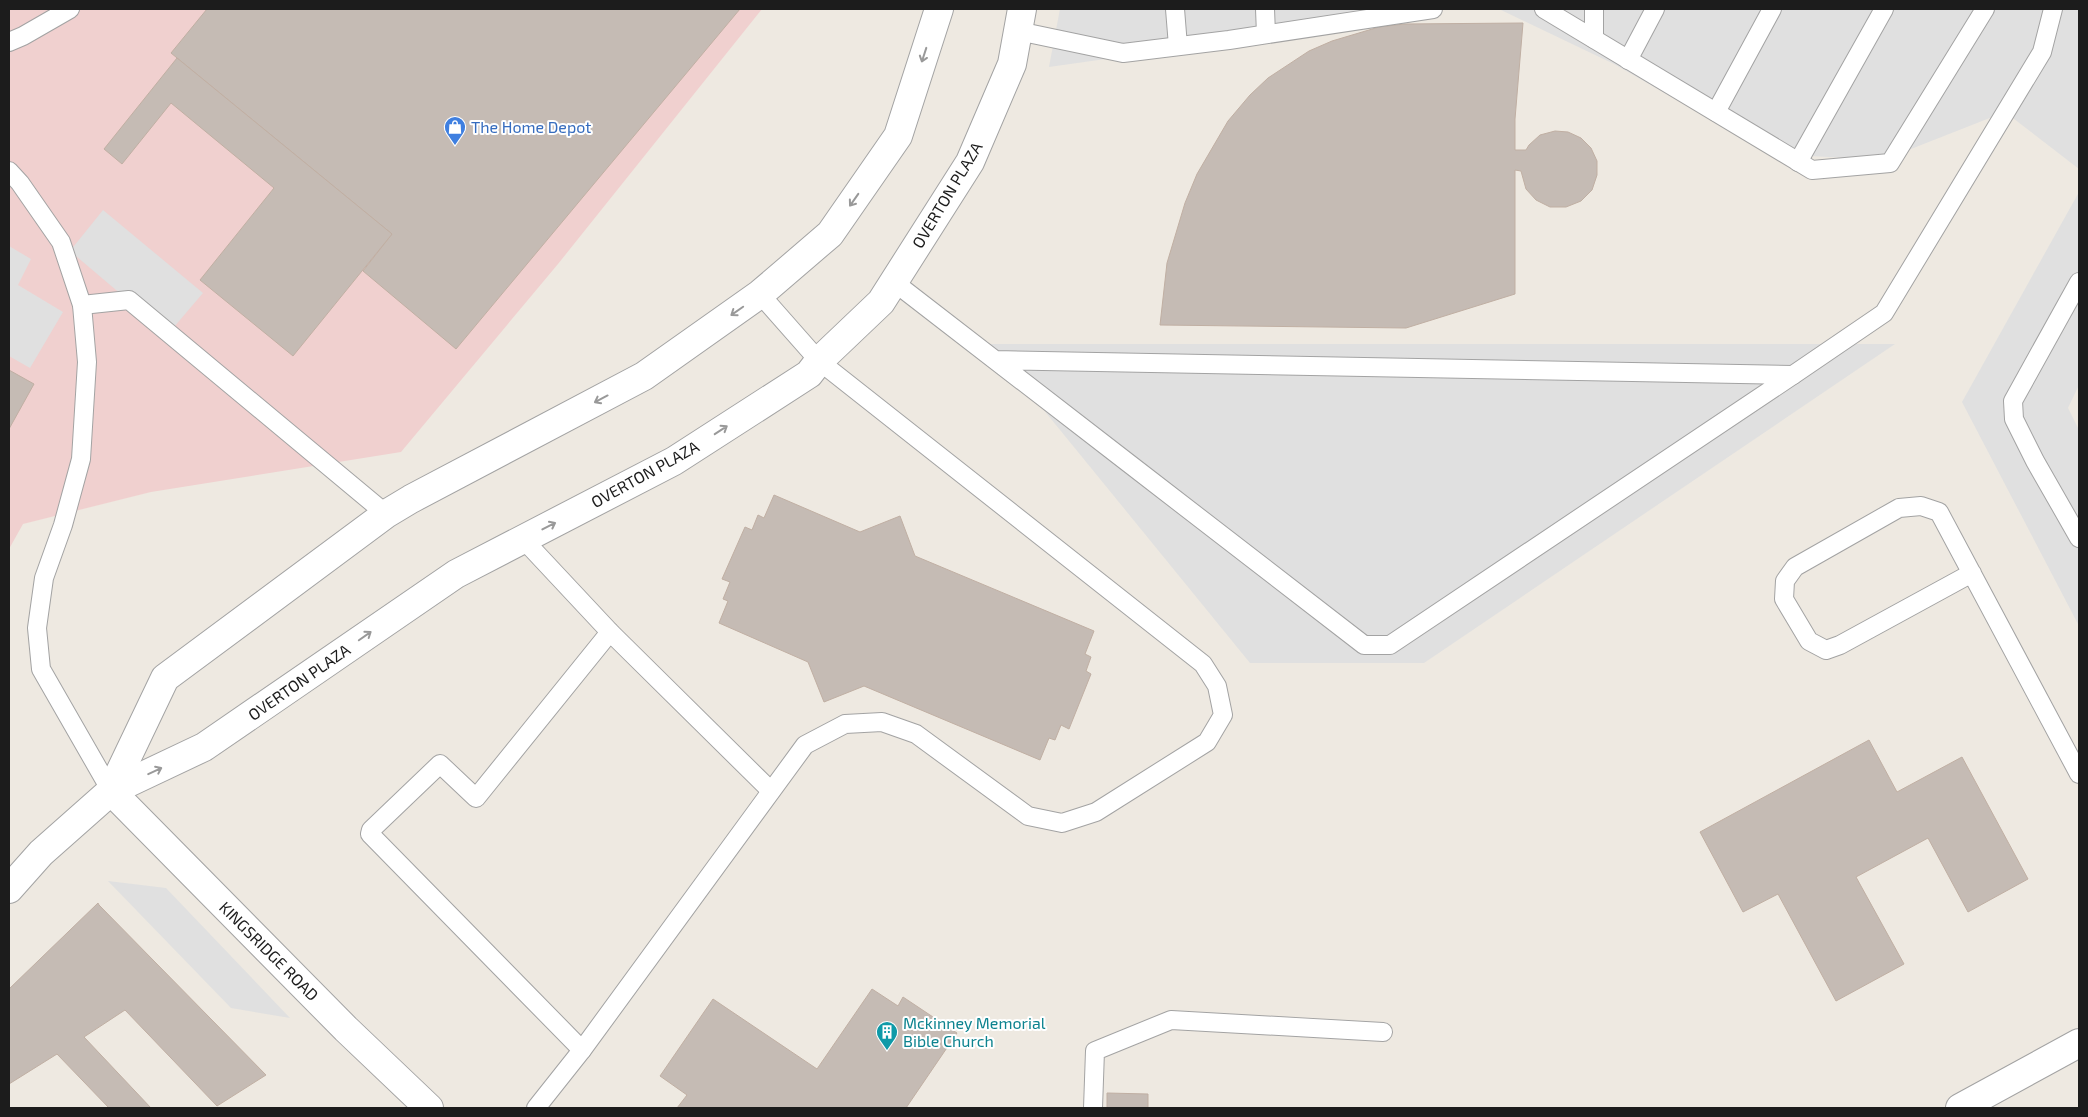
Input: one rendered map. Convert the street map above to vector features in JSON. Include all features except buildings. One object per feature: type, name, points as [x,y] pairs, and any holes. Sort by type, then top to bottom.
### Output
[{"type":"street","name":"OVERTON PLAZA","points":[[111,792],[165,678],[386,514],[419,494],[644,376],[760,294],[830,234],[898,136],[939,9]]},
{"type":"street","name":"OVERTON PLAZA","points":[[9,888],[41,853],[111,792],[204,747],[456,574],[674,461],[809,374],[819,361],[881,302],[970,162],[1012,64],[1020,20]]},
{"type":"street","name":"KINGSRIDGE ROAD","points":[[111,792],[346,1029],[429,1108]]},
{"type":"street","points":[[1960,1108],[2079,1043]]},
{"type":"lane","points":[[9,42],[70,9]]},
{"type":"lane","points":[[1176,9],[1178,46]]},
{"type":"lane","points":[[1265,9],[1266,34]]},
{"type":"lane","points":[[1020,20],[1122,53],[1266,34],[1363,14],[1433,9]]},
{"type":"lane","points":[[1544,9],[1812,170],[1890,163],[1985,9]]},
{"type":"lane","points":[[1594,9],[1594,39]]},
{"type":"lane","points":[[1628,60],[1656,9]]},
{"type":"lane","points":[[1716,112],[1772,9]]},
{"type":"lane","points":[[1798,162],[1884,9]]},
{"type":"lane","points":[[894,282],[1364,645],[1390,645],[1884,313],[2042,52],[2053,9]]},
{"type":"lane","points":[[9,171],[20,183],[61,242],[82,305],[87,362],[81,459],[63,525],[44,578],[37,628],[41,668],[111,792]]},
{"type":"lane","points":[[2079,282],[2013,402],[2014,419],[2079,538]]},
{"type":"lane","points":[[536,1108],[582,1050],[805,745],[845,724],[882,722],[916,734],[1028,816],[1062,823],[1096,812],[1207,742],[1223,715],[1218,686],[1203,664],[819,361],[760,294]]},
{"type":"lane","points":[[82,305],[129,300],[386,514]]},
{"type":"lane","points":[[995,360],[1793,375]]},
{"type":"lane","points":[[1972,573],[1840,645],[1826,650],[1809,641],[1784,599],[1785,581],[1795,567],[1899,508],[1921,506],[1939,512],[1972,573],[2079,774]]},
{"type":"lane","points":[[522,539],[610,632],[771,791]]},
{"type":"lane","points":[[582,1050],[370,834],[371,830],[440,764],[476,798],[610,632]]},
{"type":"lane","points":[[1093,1108],[1095,1051],[1171,1020],[1383,1032]]},
{"type":"shaded area","points":[[9,9],[762,9],[558,264],[401,452],[151,492],[23,524],[9,549]]},
{"type":"shaded area","points":[[1060,9],[1420,9],[1276,35],[1049,67]]},
{"type":"shaded area","points":[[1499,9],[2079,9],[2079,169],[2005,112],[1883,160],[1772,154],[1614,64]]},
{"type":"shaded area","points":[[2079,192],[2079,385],[2068,408],[2079,430],[2079,626],[1962,402]]},
{"type":"shaded area","points":[[103,210],[203,293],[168,334],[70,251]]},
{"type":"shaded area","points":[[9,246],[31,259],[18,285],[63,312],[30,368],[9,356]]},
{"type":"shaded area","points":[[990,344],[1895,344],[1424,663],[1250,663]]},
{"type":"shaded area","points":[[108,881],[166,888],[290,1018],[231,1008]]},
{"type":"place","name":"The Home Depot","points":[[455,146]]},
{"type":"place","name":"Mckinney Memorial Bible Church","points":[[887,1051]]}]
